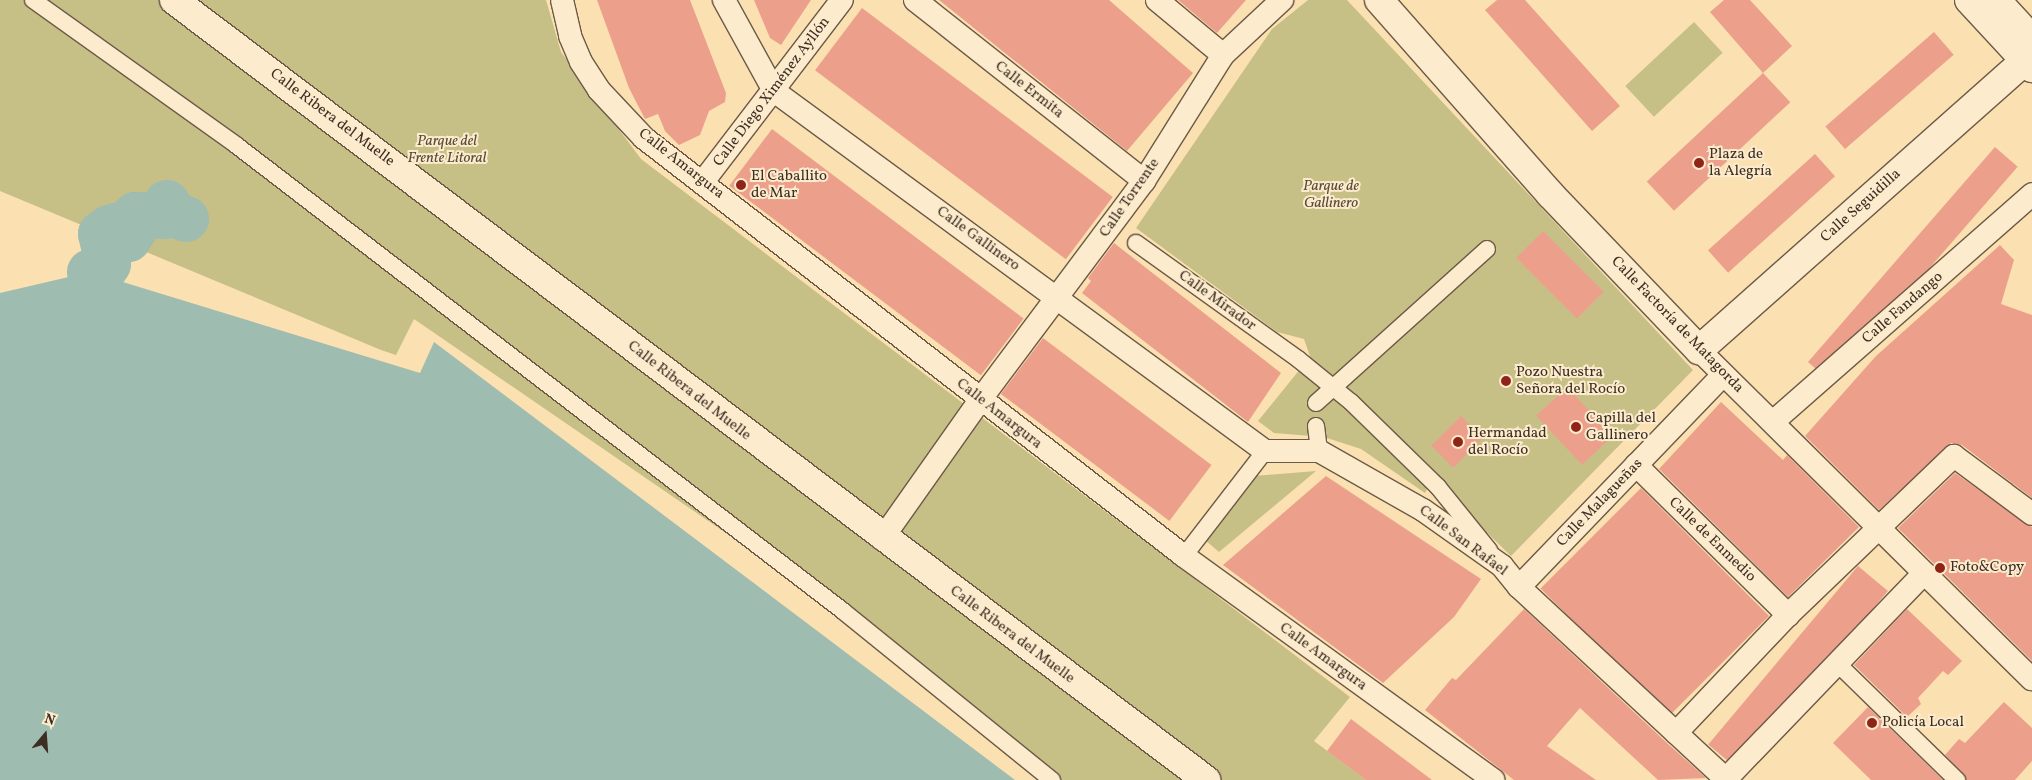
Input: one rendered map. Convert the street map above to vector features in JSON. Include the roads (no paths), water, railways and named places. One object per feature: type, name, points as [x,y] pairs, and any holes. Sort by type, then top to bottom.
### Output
[{"type":"street","points":[[33,0],[244,151],[843,611],[1052,780]]},
{"type":"street","name":"Calle Ribera del Muelle","points":[[174,0],[882,539],[1206,780]]},
{"type":"street","name":"Calle Amargura","points":[[562,0],[570,36],[599,90],[644,138],[702,183],[727,199],[980,400],[1184,556],[1494,780]]},
{"type":"street","name":"Calle Gallinero","points":[[724,0],[774,91],[1059,298],[1265,451]]},
{"type":"street","name":"Calle Diego Ximénez Ayllón","points":[[702,183],[842,0]]},
{"type":"street","name":"Calle Ermita","points":[[915,0],[1144,181]]},
{"type":"street","points":[[1157,0],[1224,55]]},
{"type":"street","name":"Calle Torrente","points":[[882,539],[980,400],[1059,298],[1144,181],[1224,55],[1282,0]]},
{"type":"street","name":"Calle Factoría de Matagorda","points":[[1379,0],[1550,194],[1722,376],[1774,421],[1924,573],[2032,678]]},
{"type":"street","points":[[1969,0],[2030,56]]},
{"type":"street","points":[[1996,0],[2030,56]]},
{"type":"street","name":"Calle Seguidilla","points":[[1699,350],[2030,56]]},
{"type":"street","name":"Calle Fandango","points":[[1774,421],[2032,194]]},
{"type":"street","name":"Calle Mirador","points":[[1136,243],[1298,359],[1333,388],[1438,487],[1502,566]]},
{"type":"street","points":[[1316,403],[1488,249]]},
{"type":"street","name":"Calle Malagueñas","points":[[1519,587],[1722,376]]},
{"type":"street","points":[[1316,426],[1319,451]]},
{"type":"street","points":[[1184,556],[1265,451]]},
{"type":"street","name":"Calle San Rafael","points":[[1265,451],[1319,451],[1422,510],[1502,566],[1519,587],[1726,780]]},
{"type":"street","points":[[1676,734],[1788,615],[1881,528],[1954,456],[2032,514]]},
{"type":"street","name":"Calle de Enmedio","points":[[1636,466],[1788,615]]},
{"type":"street","points":[[1726,780],[1924,573]]},
{"type":"street","points":[[1837,663],[1957,780]]},
{"type":"waterway","points":[[90,272],[104,270],[108,264],[101,234],[109,228],[116,226],[128,239],[134,230],[135,215],[165,216],[167,203],[173,214],[186,219]]},
{"type":"place","name":"Plaza de la Alegría","points":[[1699,163]]},
{"type":"place","name":"El Caballito de Mar","points":[[741,185]]},
{"type":"place","name":"Pozo Nuestra Señora del Rocío","points":[[1506,381]]},
{"type":"place","name":"Capilla del Gallinero","points":[[1576,427]]},
{"type":"place","name":"Hermandad del Rocío","points":[[1458,442]]},
{"type":"place","name":"Foto&Copy","points":[[1940,568]]},
{"type":"place","name":"Policía Local","points":[[1872,723]]},
{"type":"park label","name":"Parque del Frente Litoral","points":[[447,150]]},
{"type":"park label","name":"Parque de Gallinero","points":[[1331,194]]}]
